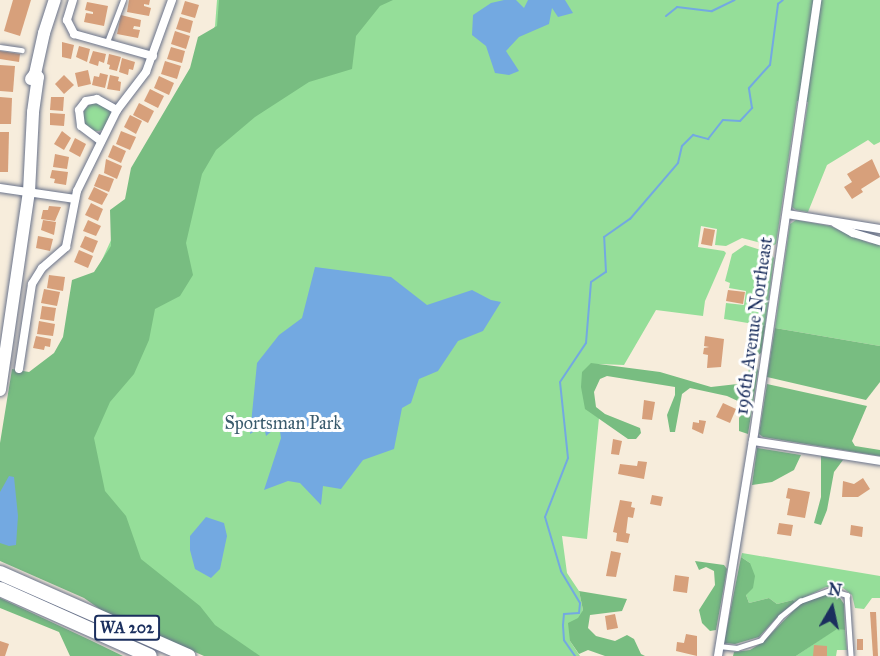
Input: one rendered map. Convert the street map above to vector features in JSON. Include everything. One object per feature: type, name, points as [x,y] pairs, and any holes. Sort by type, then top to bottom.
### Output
[{"type":"main road","name":"WA 202","points":[[0,573],[188,656]]},
{"type":"main road","name":"WA 202","points":[[0,589],[150,656]]},
{"type":"street","points":[[0,390],[29,192],[33,112],[38,77],[35,74],[44,33],[55,0]]},
{"type":"street","points":[[73,0],[67,20],[69,28],[80,37],[153,56]]},
{"type":"street","points":[[18,369],[32,284],[42,268],[66,248],[75,199],[117,110],[143,78],[172,0]]},
{"type":"street","name":"196th Avenue Northeast","points":[[718,656],[753,441],[817,1]]},
{"type":"street","points":[[101,141],[81,126],[79,110],[86,101],[97,99],[117,110]]},
{"type":"street","points":[[0,188],[75,199]]},
{"type":"street","points":[[787,214],[880,229]]},
{"type":"street","points":[[832,222],[853,233],[880,241]]},
{"type":"street","points":[[0,342],[7,299],[13,290]]},
{"type":"street","points":[[753,441],[880,461]]},
{"type":"lane","points":[[107,43],[123,0]]},
{"type":"lane","points":[[0,47],[22,50]]},
{"type":"lane","points":[[719,645],[737,648],[761,640],[780,617],[800,601],[830,590],[847,595],[851,656]]},
{"type":"green space","name":"Sportsman Park","points":[[217,0],[880,0],[880,142],[874,145],[868,140],[827,165],[808,212],[796,210],[792,207],[808,102],[797,101],[776,244],[772,246],[742,238],[726,246],[715,245],[717,229],[701,226],[698,247],[726,253],[705,301],[703,316],[656,310],[624,365],[599,364],[588,410],[599,418],[587,539],[562,536],[567,573],[579,591],[583,610],[570,641],[580,656],[217,656],[0,448],[36,375],[58,356],[128,203],[215,26]]},
{"type":"green space","points":[[219,0],[393,0],[380,6],[356,36],[352,69],[309,82],[255,117],[216,150],[202,174],[186,243],[193,275],[180,296],[155,309],[149,340],[134,374],[110,402],[94,438],[105,491],[126,516],[141,559],[200,606],[215,625],[260,656],[204,656],[104,612],[84,598],[0,561],[0,443],[12,369],[29,372],[54,353],[63,337],[72,280],[94,272],[111,246],[110,210],[125,199],[131,168],[190,68],[198,37],[217,26]]},
{"type":"green space","points":[[97,103],[107,107],[111,117],[107,127],[97,131],[87,127],[83,117],[87,107]]},
{"type":"green space","points":[[796,220],[830,226],[869,243],[880,244],[880,346],[775,328],[790,224]]},
{"type":"green space","points":[[745,245],[770,253],[774,258],[765,326],[724,319],[726,303],[744,305],[746,291],[729,288],[730,283],[725,281],[732,254]]},
{"type":"green space","points":[[748,323],[765,326],[761,353],[757,356],[750,355],[753,334]]},
{"type":"green space","points":[[775,328],[880,346],[880,382],[866,400],[767,377]]},
{"type":"green space","points":[[591,363],[660,372],[711,387],[746,383],[750,364],[756,365],[758,371],[748,434],[739,431],[739,418],[744,409],[740,402],[727,396],[690,388],[682,394],[675,432],[670,432],[667,415],[675,395],[675,387],[607,376],[600,379],[594,392],[596,407],[605,414],[640,428],[641,433],[636,439],[628,439],[585,409],[581,387],[582,372]]},
{"type":"green space","points":[[767,384],[867,406],[852,441],[855,446],[880,450],[880,456],[763,437],[759,434]]},
{"type":"green space","points":[[757,448],[801,455],[794,470],[772,482],[752,485]]},
{"type":"green space","points":[[821,456],[843,460],[834,472],[827,510],[821,525],[814,523],[821,497]]},
{"type":"green space","points":[[742,553],[880,576],[880,598],[872,598],[864,609],[855,608],[852,595],[843,588],[826,587],[795,602],[793,600],[777,604],[769,598],[749,603],[746,595],[750,563],[741,557]]},
{"type":"green space","points":[[741,557],[750,563],[755,576],[753,588],[746,595],[749,603],[769,598],[777,604],[793,600],[795,602],[779,615],[759,637],[735,644],[724,643]]},
{"type":"green space","points":[[695,561],[724,565],[727,569],[716,630],[710,631],[702,623],[699,610],[715,585],[714,571],[706,567],[699,570]]},
{"type":"green space","points":[[579,591],[627,599],[622,611],[590,615],[588,628],[596,636],[615,641],[627,635],[634,639],[641,654],[645,656],[605,656],[588,650],[579,654],[570,641],[568,623],[578,618],[583,610]]},
{"type":"green space","points":[[831,594],[840,598],[844,604],[845,630],[837,629],[796,656],[733,656],[734,652],[750,650],[763,642],[799,605],[814,597]]},
{"type":"green space","points":[[0,598],[123,656],[70,656],[59,632],[0,608]]},
{"type":"green space","points":[[837,628],[845,630],[847,650],[837,650],[836,656],[796,656]]},
{"type":"water","points":[[516,0],[524,8],[528,0],[565,0],[573,13],[558,17],[552,8],[549,24],[519,37],[506,51],[519,71],[509,75],[495,73],[486,46],[472,35],[473,15],[491,3]]},
{"type":"water","points":[[315,267],[391,277],[427,305],[472,290],[491,300],[501,302],[483,331],[458,341],[438,371],[419,379],[411,403],[402,408],[394,449],[363,460],[341,489],[323,486],[321,505],[300,483],[288,481],[264,490],[281,438],[279,425],[266,436],[264,426],[250,434],[257,363],[279,335],[302,318]]},
{"type":"water","points":[[9,476],[14,477],[18,516],[16,545],[9,546],[0,543],[0,492]]},
{"type":"water","points":[[206,517],[224,523],[227,536],[220,569],[211,578],[195,569],[190,550],[190,536]]},
{"type":"building","points":[[13,0],[31,0],[20,36],[4,31]]},
{"type":"building","points":[[129,0],[150,0],[149,5],[144,4],[151,8],[149,16],[127,12]]},
{"type":"building","points":[[185,1],[199,5],[195,18],[181,14]]},
{"type":"building","points":[[87,2],[108,6],[104,26],[84,22],[86,13],[93,14],[85,10]]},
{"type":"building","points":[[121,15],[141,20],[140,27],[134,26],[133,29],[140,30],[138,38],[117,34]]},
{"type":"building","points":[[180,17],[193,21],[190,33],[176,29]]},
{"type":"building","points":[[175,31],[190,36],[186,49],[171,44]]},
{"type":"building","points":[[62,42],[74,45],[71,59],[62,57]]},
{"type":"building","points":[[79,46],[90,49],[87,62],[76,57]]},
{"type":"building","points":[[171,47],[185,51],[182,63],[167,59]]},
{"type":"building","points":[[0,51],[20,54],[19,62],[0,59]]},
{"type":"building","points":[[93,51],[106,54],[104,63],[99,61],[98,66],[89,63]]},
{"type":"building","points":[[109,54],[121,57],[117,71],[109,69],[110,65],[107,64]]},
{"type":"building","points":[[122,58],[135,62],[133,70],[129,69],[128,75],[119,72]]},
{"type":"building","points":[[165,61],[181,66],[177,79],[161,74]]},
{"type":"building","points":[[0,65],[15,66],[13,92],[0,91]]},
{"type":"building","points":[[88,70],[91,84],[78,87],[75,73]]},
{"type":"building","points":[[100,73],[108,75],[105,88],[92,85],[94,76],[99,77]]},
{"type":"building","points":[[64,75],[74,85],[64,94],[55,84]]},
{"type":"building","points":[[110,75],[119,77],[120,91],[107,89]]},
{"type":"building","points":[[159,76],[174,83],[169,95],[154,88]]},
{"type":"building","points":[[150,89],[164,96],[158,108],[144,101]]},
{"type":"building","points":[[0,97],[12,98],[11,124],[0,124]]},
{"type":"building","points":[[51,97],[64,97],[63,111],[50,110]]},
{"type":"building","points":[[139,103],[154,111],[148,123],[133,115]]},
{"type":"building","points":[[50,113],[65,114],[64,126],[50,125]]},
{"type":"building","points":[[130,115],[142,121],[136,134],[124,127]]},
{"type":"building","points":[[62,131],[71,138],[64,150],[54,144]]},
{"type":"building","points":[[121,131],[136,137],[130,150],[116,144]]},
{"type":"building","points":[[0,132],[9,132],[8,172],[0,172]]},
{"type":"building","points":[[75,138],[86,144],[80,157],[69,151]]},
{"type":"building","points":[[113,145],[126,151],[121,163],[108,157]]},
{"type":"building","points":[[55,154],[69,157],[67,169],[53,167]]},
{"type":"building","points":[[106,159],[122,166],[117,179],[104,173]]},
{"type":"building","points":[[872,159],[880,177],[861,189],[863,192],[852,199],[844,187],[852,182],[847,174]]},
{"type":"building","points":[[52,170],[68,172],[66,185],[54,183],[55,179],[50,178]]},
{"type":"building","points":[[99,174],[114,179],[109,192],[94,186]]},
{"type":"building","points":[[94,187],[108,194],[102,205],[88,199]]},
{"type":"building","points":[[91,203],[103,209],[98,221],[85,215]]},
{"type":"building","points":[[49,206],[61,207],[55,221],[41,219],[43,210],[48,210]]},
{"type":"building","points":[[43,220],[56,222],[54,235],[41,230]]},
{"type":"building","points":[[88,220],[101,226],[96,236],[83,231]]},
{"type":"building","points":[[704,228],[715,230],[712,246],[701,244]]},
{"type":"building","points":[[38,236],[53,239],[50,251],[36,248]]},
{"type":"building","points":[[85,236],[98,241],[93,253],[80,247]]},
{"type":"building","points":[[79,250],[93,256],[88,268],[74,262]]},
{"type":"building","points":[[49,275],[65,277],[63,291],[47,288]]},
{"type":"building","points":[[44,289],[60,292],[57,306],[41,303]]},
{"type":"building","points":[[728,290],[745,292],[743,304],[726,301]]},
{"type":"building","points":[[42,306],[56,308],[54,321],[40,319]]},
{"type":"building","points":[[39,321],[55,324],[53,336],[37,334]]},
{"type":"building","points":[[36,336],[51,339],[50,347],[45,346],[44,350],[33,348]]},
{"type":"building","points":[[705,336],[724,339],[721,367],[707,368],[708,355],[703,354],[704,348],[709,347],[704,346]]},
{"type":"building","points":[[644,400],[655,402],[652,420],[642,419]]},
{"type":"building","points":[[723,403],[736,409],[730,423],[716,417]]},
{"type":"building","points":[[699,420],[706,421],[703,434],[692,429],[693,422],[699,423]]},
{"type":"building","points":[[613,439],[622,441],[619,455],[611,454]]},
{"type":"building","points":[[638,461],[647,462],[644,479],[618,474],[620,464],[637,466]]},
{"type":"building","points":[[863,478],[870,489],[858,497],[842,497],[843,481],[854,484]]},
{"type":"building","points":[[788,488],[810,492],[805,518],[787,515],[790,499],[786,498]]},
{"type":"building","points":[[652,495],[663,497],[661,506],[650,504]]},
{"type":"building","points":[[620,500],[632,502],[631,507],[635,508],[633,518],[628,517],[626,533],[630,534],[628,543],[616,541],[617,533],[613,532]]},
{"type":"building","points":[[779,523],[793,525],[791,536],[777,534]]},
{"type":"building","points":[[851,525],[863,527],[862,537],[850,535]]},
{"type":"building","points":[[611,551],[621,553],[616,577],[606,576]]},
{"type":"building","points":[[675,575],[689,577],[687,593],[673,591]]},
{"type":"building","points":[[870,612],[876,612],[878,656],[873,656]]},
{"type":"building","points":[[615,614],[618,628],[607,630],[605,616]]},
{"type":"building","points":[[686,634],[697,636],[697,656],[676,651],[677,642],[684,643]]},
{"type":"building","points":[[857,639],[863,639],[863,650],[857,650]]},
{"type":"building","points":[[0,641],[9,644],[5,656],[0,656]]},
{"type":"building","points":[[814,645],[827,646],[827,656],[813,656]]},
{"type":"waterway","points":[[666,16],[677,7],[712,11],[735,0]]},
{"type":"waterway","points":[[575,656],[564,640],[564,614],[579,613],[580,603],[561,571],[545,517],[568,458],[560,382],[586,343],[591,282],[606,272],[604,237],[630,219],[678,163],[682,146],[693,135],[708,139],[723,120],[740,121],[752,108],[749,88],[770,65],[778,4],[783,0]]}]
